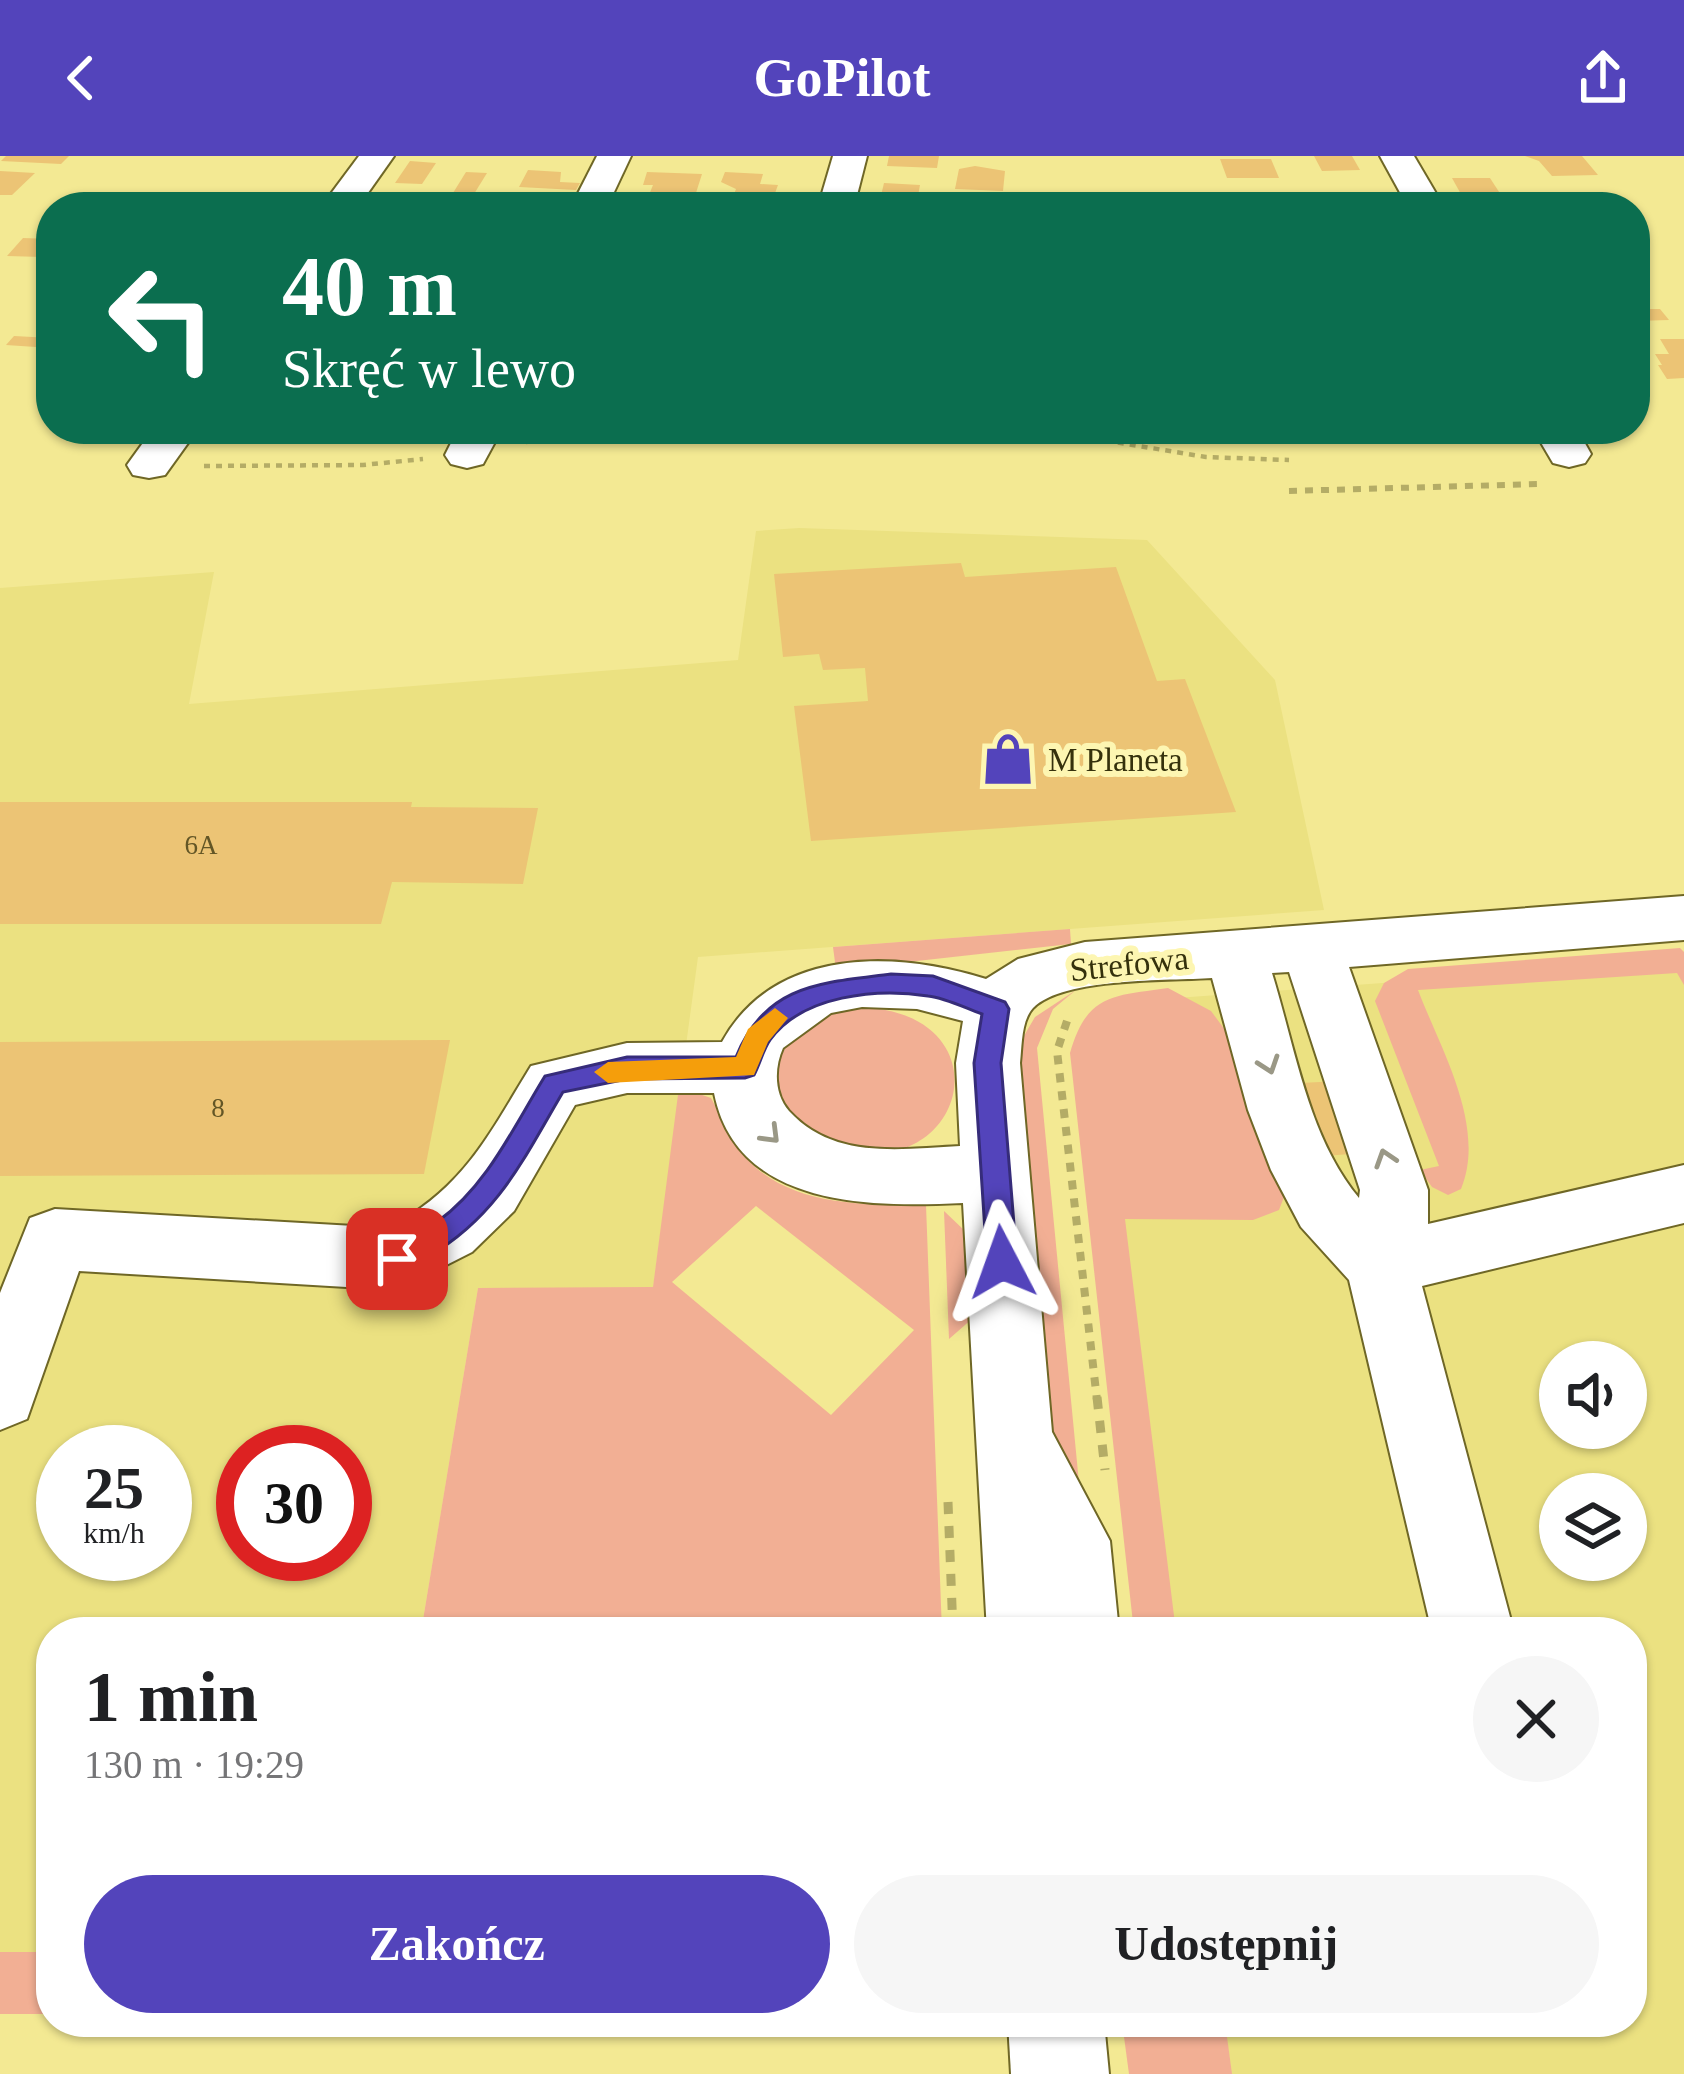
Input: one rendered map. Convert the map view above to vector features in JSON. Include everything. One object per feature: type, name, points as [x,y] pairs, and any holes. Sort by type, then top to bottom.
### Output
[{"type":"street","points":[[350,192],[377,156]]},
{"type":"street","points":[[596,192],[614,156]]},
{"type":"street","points":[[840,192],[850,156]]},
{"type":"street","points":[[1397,156],[1417,192]]},
{"type":"street","points":[[149,465],[165,444]]},
{"type":"street","name":"Strefowa","points":[[996,1009],[1021,983],[1064,969],[1684,918]]},
{"type":"street","points":[[1311,946],[1394,1190],[1393,1227],[1382,1265],[1469,1617]]},
{"type":"street","points":[[1235,953],[1266,1059],[1308,1175],[1345,1230],[1382,1265]]},
{"type":"street","points":[[996,1174],[867,1177],[828,1171],[763,1133],[746,1100],[745,1067],[757,1036],[782,1011],[815,993],[853,985],[933,986],[996,1009],[988,1063],[996,1174],[1015,1438],[1027,1617]]},
{"type":"street","points":[[0,1395],[56,1239],[397,1259],[447,1231],[490,1191],[554,1084],[627,1068],[745,1067]]},
{"type":"street","points":[[1382,1265],[1684,1194]]},
{"type":"street","points":[[1015,1438],[1070,1540],[1077,1617]]},
{"type":"street","points":[[1057,2037],[1060,2074]]},
{"type":"path","points":[[149,465],[364,465],[464,444]]},
{"type":"path","points":[[1127,444],[1206,457],[1289,460]]},
{"type":"path","points":[[1289,491],[1578,483],[1565,464],[1562,444]]},
{"type":"path","points":[[1069,1016],[1057,1051],[1107,1492]]},
{"type":"shaded area","points":[[799,528],[1147,540],[1275,680],[1324,910],[698,957],[653,1288],[478,1288],[423,1617],[36,1617],[36,1952],[0,1952],[0,588],[214,572],[189,704],[738,660],[756,531]]},
{"type":"shaded area","points":[[1070,929],[1071,944],[836,970],[833,947]]},
{"type":"shaded area","points":[[1680,948],[1684,985],[1677,973],[1418,990],[1458,1088],[1468,1139],[1468,1165],[1461,1189],[1448,1195],[1432,1187],[1420,1170],[1439,1166],[1375,1001],[1384,983],[1408,969]]},
{"type":"shaded area","points":[[1684,961],[1684,2074],[1198,2074],[1194,2037],[1647,2037],[1647,1617],[1149,1617],[1108,1003]]},
{"type":"shaded area","points":[[1168,988],[1211,1011],[1237,1046],[1284,1197],[1279,1210],[1253,1220],[1125,1219],[1174,1617],[1132,1617],[1070,1053],[1094,1008],[1118,996]]},
{"type":"shaded area","points":[[1076,990],[1053,1009],[1037,1048],[1082,1514],[1048,1422],[1018,1046],[1035,1017]]},
{"type":"shaded area","points":[[853,1007],[902,1014],[935,1034],[952,1061],[954,1091],[943,1119],[919,1141],[885,1153],[832,1147],[779,1107],[775,1070],[781,1050],[809,1025]]},
{"type":"shaded area","points":[[679,1087],[711,1098],[729,1135],[750,1162],[794,1190],[845,1202],[926,1205],[941,1617],[423,1617],[478,1288],[653,1287]],"holes":[[[756,1206],[914,1330],[831,1415],[672,1282]]]},
{"type":"shaded area","points":[[944,1211],[966,1232],[973,1318],[949,1339]]},
{"type":"shaded area","points":[[0,1952],[36,1952],[36,2014],[0,2014]]},
{"type":"shaded area","points":[[1124,2037],[1227,2037],[1232,2074],[1129,2074]]},
{"type":"building","points":[[6,156],[69,156],[61,164],[1,161]]},
{"type":"building","points":[[889,156],[939,156],[937,168],[887,166]]},
{"type":"building","points":[[1314,156],[1352,156],[1360,170],[1322,171]]},
{"type":"building","points":[[1525,156],[1582,156],[1598,175],[1552,176],[1539,161]]},
{"type":"building","points":[[1220,159],[1271,159],[1279,178],[1227,178]]},
{"type":"building","points":[[410,161],[436,163],[422,184],[395,183]]},
{"type":"building","points":[[975,166],[1005,171],[1003,191],[955,189],[959,169]]},
{"type":"building","points":[[528,170],[561,172],[560,182],[580,183],[576,190],[519,187]]},
{"type":"building","points":[[0,171],[35,173],[12,195],[0,195]]},
{"type":"building","points":[[466,172],[487,173],[475,192],[454,192]]},
{"type":"building","points":[[647,172],[702,174],[696,192],[650,192],[653,185],[643,185]]},
{"type":"building","points":[[725,172],[763,174],[760,184],[778,185],[775,192],[735,192],[721,182]]},
{"type":"building","points":[[1452,178],[1490,178],[1499,192],[1460,192]]},
{"type":"building","points":[[884,183],[920,185],[919,192],[882,192]]},
{"type":"building","points":[[23,238],[36,238],[36,257],[7,256]]},
{"type":"building","points":[[1650,309],[1660,309],[1669,320],[1650,321]]},
{"type":"building","points":[[14,336],[36,337],[36,347],[6,345]]},
{"type":"building","points":[[1660,339],[1684,339],[1684,378],[1667,379],[1658,365],[1662,365],[1655,354],[1669,354]]},
{"type":"building","points":[[961,563],[965,577],[1116,567],[1157,681],[1185,679],[1236,812],[811,841],[794,706],[868,701],[865,668],[823,670],[819,654],[783,657],[774,574]]},
{"type":"building","points":[[0,802],[412,802],[411,807],[538,808],[523,884],[392,882],[381,924],[0,924]]},
{"type":"building","points":[[450,1040],[424,1174],[0,1176],[0,1042]]},
{"type":"building","points":[[1339,1081],[1364,1153],[1324,1156],[1300,1083]]},
{"type":"slow traffic","points":[[608,1072],[745,1067],[757,1036],[775,1018]]},
{"type":"place","name":"M Planeta","points":[[1008,759]]},
{"type":"route","points":[[397,1259],[447,1231],[490,1191],[554,1084],[627,1068],[745,1067],[757,1036],[782,1011],[815,993],[891,984],[933,986],[996,1009],[988,1063],[1002,1262]]}]
